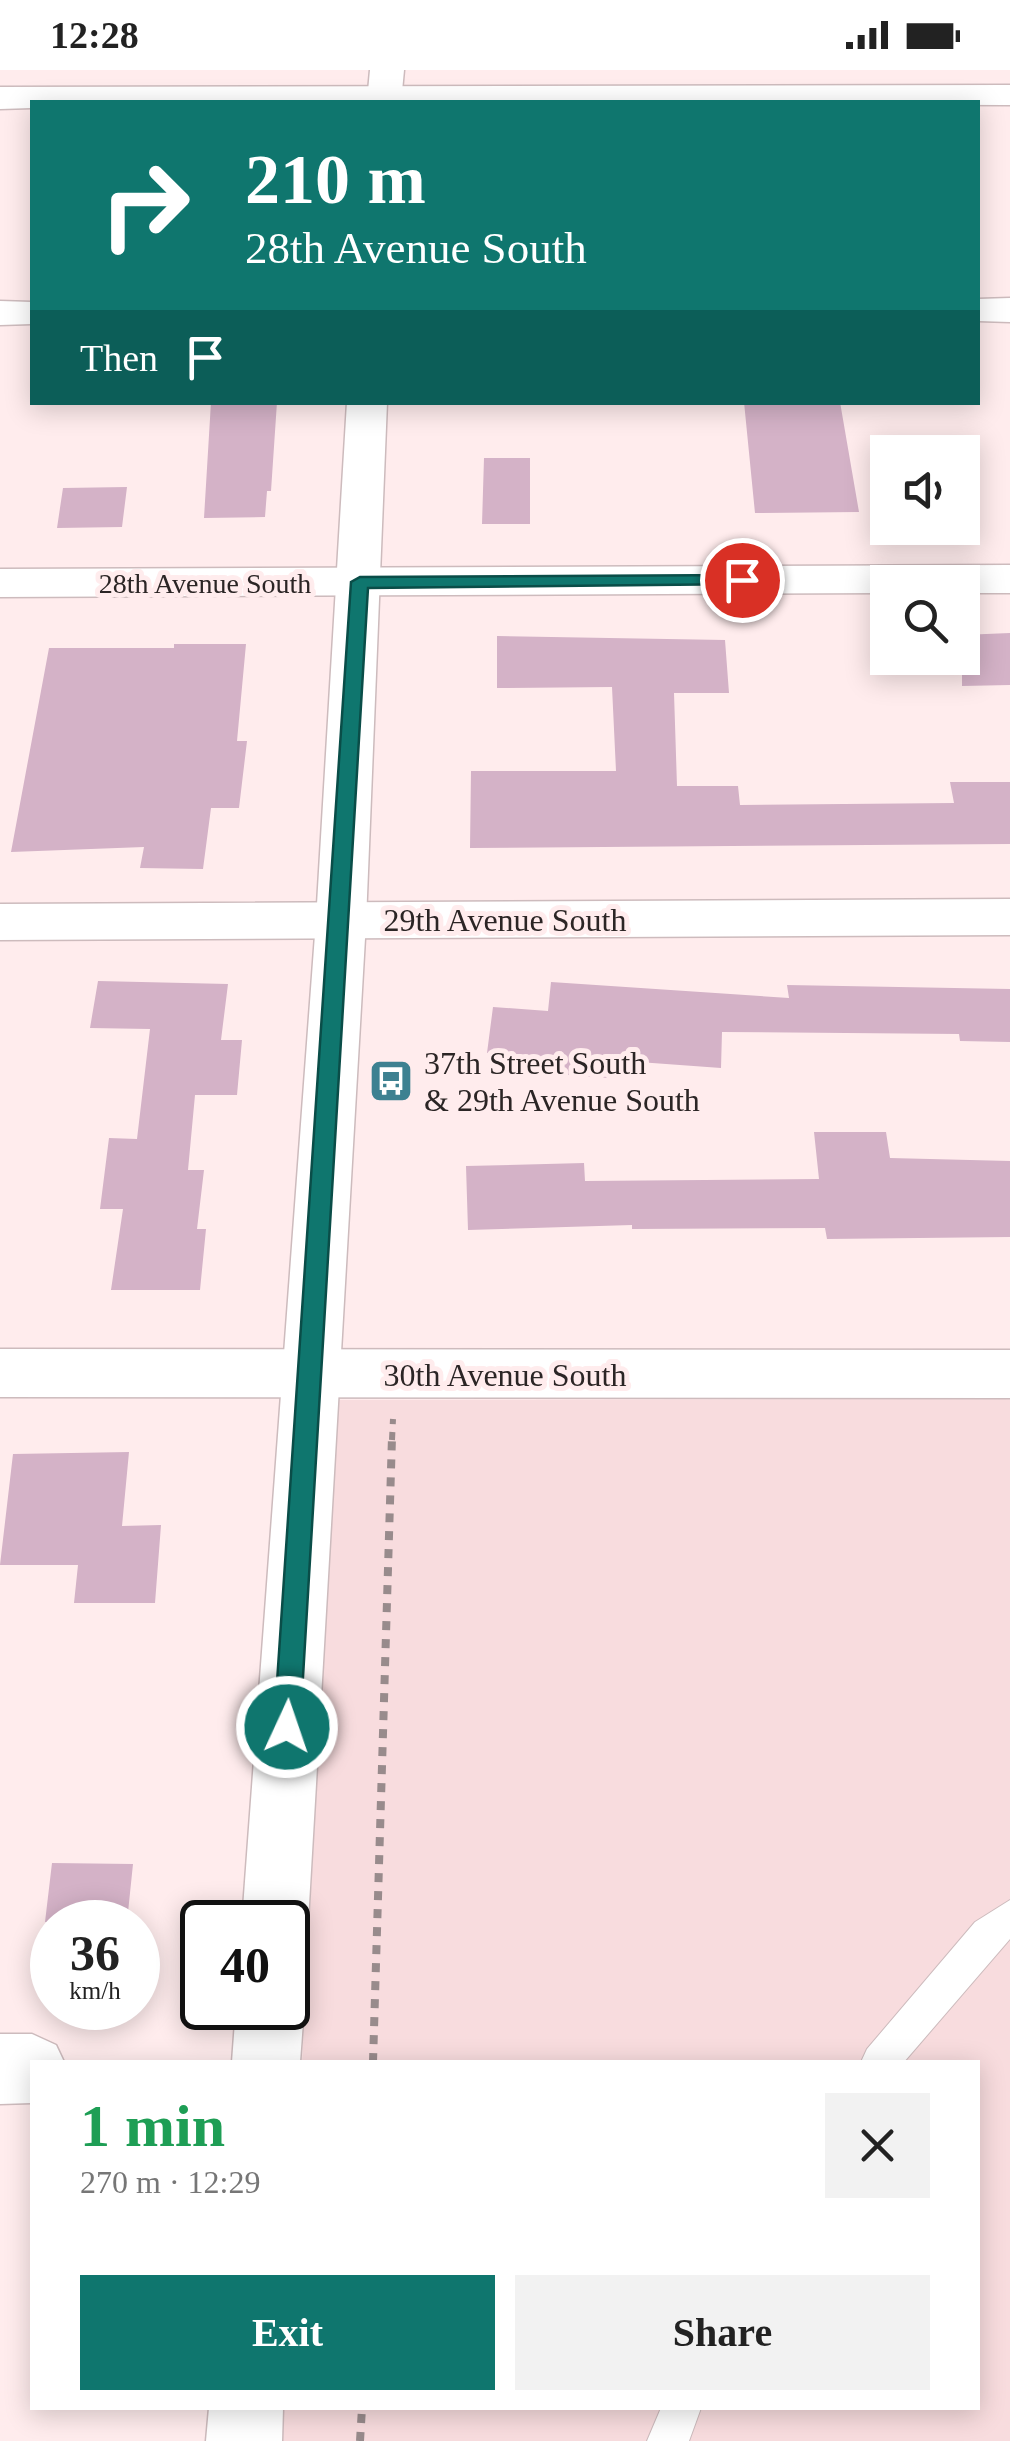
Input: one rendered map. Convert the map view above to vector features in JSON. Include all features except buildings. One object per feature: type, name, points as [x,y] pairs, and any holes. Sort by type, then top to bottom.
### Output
[{"type":"street","points":[[0,98],[385,90],[1010,95]]},
{"type":"street","points":[[980,310],[1010,310]]},
{"type":"street","points":[[0,314],[30,313]]},
{"type":"street","points":[[276,1900],[340,922],[367,405]]},
{"type":"street","name":"28th Avenue South","points":[[0,583],[1010,580]]},
{"type":"street","name":"29th Avenue South","points":[[0,922],[1010,916]]},
{"type":"street","name":"30th Avenue South","points":[[0,1374],[1010,1374]]},
{"type":"street","points":[[266,2060],[268,2030]]},
{"type":"street","points":[[0,2069],[30,2069]]},
{"type":"street","points":[[244,2441],[246,2410]]},
{"type":"lane","points":[[882,2060],[988,1934],[1010,1917]]},
{"type":"lane","points":[[668,2441],[680,2410]]},
{"type":"path","points":[[373,2060],[394,1375]]},
{"type":"path","points":[[360,2441],[362,2410]]},
{"type":"shaded area","points":[[1010,1399],[1010,2441],[282,2441],[284,2410],[980,2410],[980,2060],[302,2060],[304,2030],[310,2030],[310,1911],[337,1400]]},
{"type":"place","name":"37th Street South & 29th Avenue South","points":[[391,1081]]},
{"type":"route","points":[[287,1727],[360,582],[742,580]]}]
